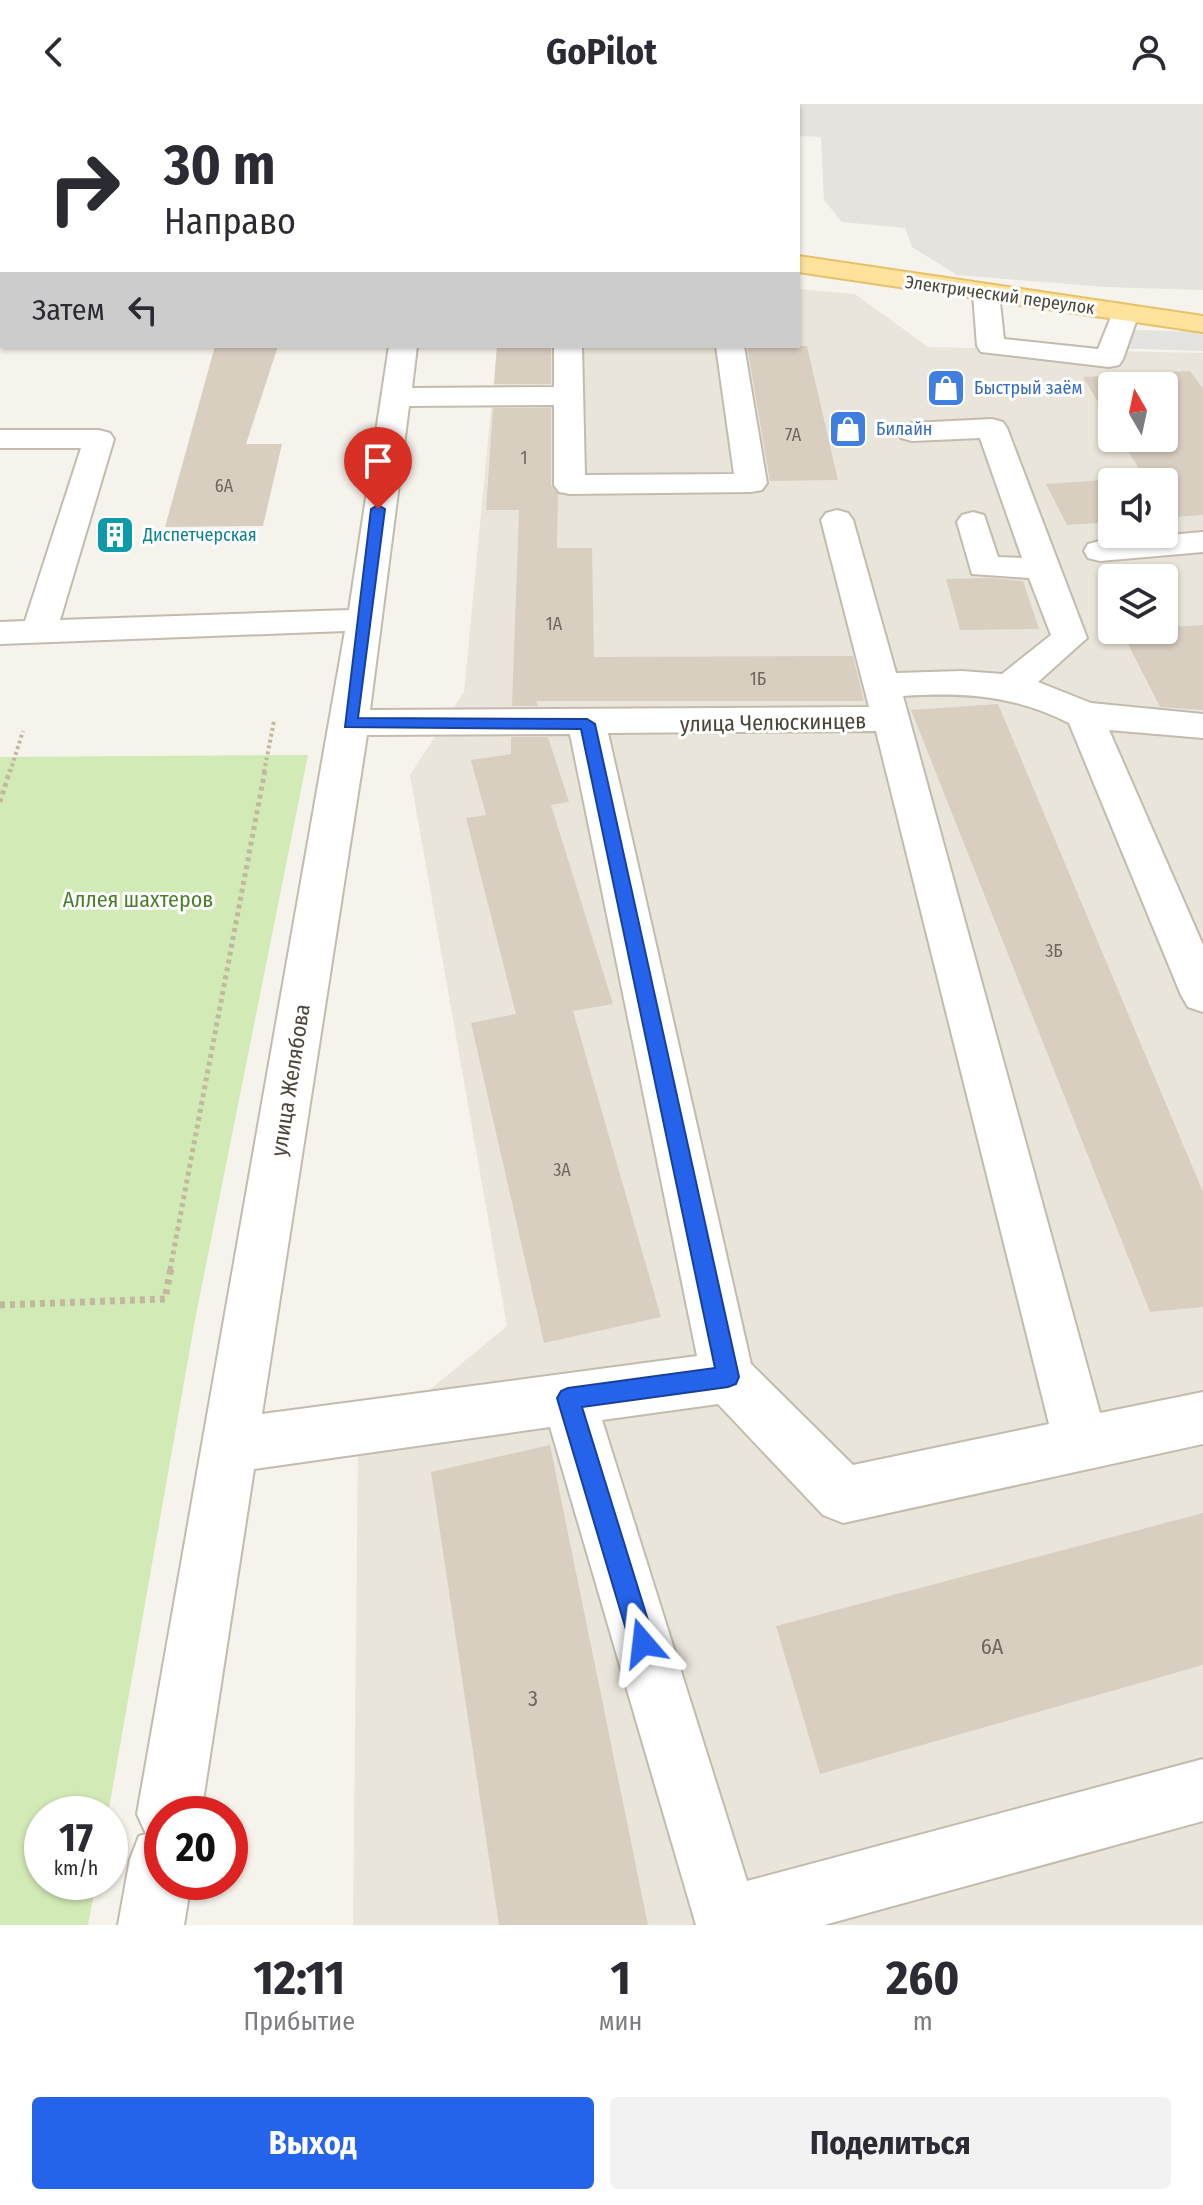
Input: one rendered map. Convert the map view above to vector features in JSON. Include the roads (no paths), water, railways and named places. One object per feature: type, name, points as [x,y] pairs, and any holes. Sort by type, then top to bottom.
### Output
[{"type":"main road","name":"Электрический переулок","points":[[800,264],[1203,324]]},
{"type":"street","points":[[986,294],[991,346],[1109,359],[1125,313]]},
{"type":"street","name":"улица Желябова","points":[[172,1796],[350,723],[362,620],[403,348]]},
{"type":"street","points":[[568,348],[570,485],[751,483],[730,348]]},
{"type":"street","points":[[394,397],[569,396]]},
{"type":"street","points":[[912,432],[992,428],[1070,638],[1010,686]]},
{"type":"street","points":[[0,439],[99,439],[39,632]]},
{"type":"street","points":[[837,520],[1081,1444]]},
{"type":"street","points":[[973,522],[984,567],[1042,568]]},
{"type":"street","points":[[1100,551],[1203,542]]},
{"type":"street","points":[[0,633],[362,620]]},
{"type":"street","name":"улица Челюскинцев","points":[[350,723],[587,724],[887,703],[969,680],[1010,686],[1057,700],[1084,715]]},
{"type":"street","points":[[1203,726],[1084,715],[1203,995]]},
{"type":"street","points":[[587,724],[728,1377],[843,1495],[1203,1418]]},
{"type":"street","points":[[230,1445],[728,1377]]},
{"type":"street","points":[[568,1398],[729,1922],[1203,1790]]},
{"type":"street","points":[[151,1925],[155,1900]]},
{"type":"place","name":"Быстрый заём","points":[[946,388]]},
{"type":"place","name":"Билайн","points":[[848,429]]},
{"type":"place","name":"Диспетчерская","points":[[115,535]]},
{"type":"park label","name":"Аллея шахтеров","points":[[138,899]]}]
